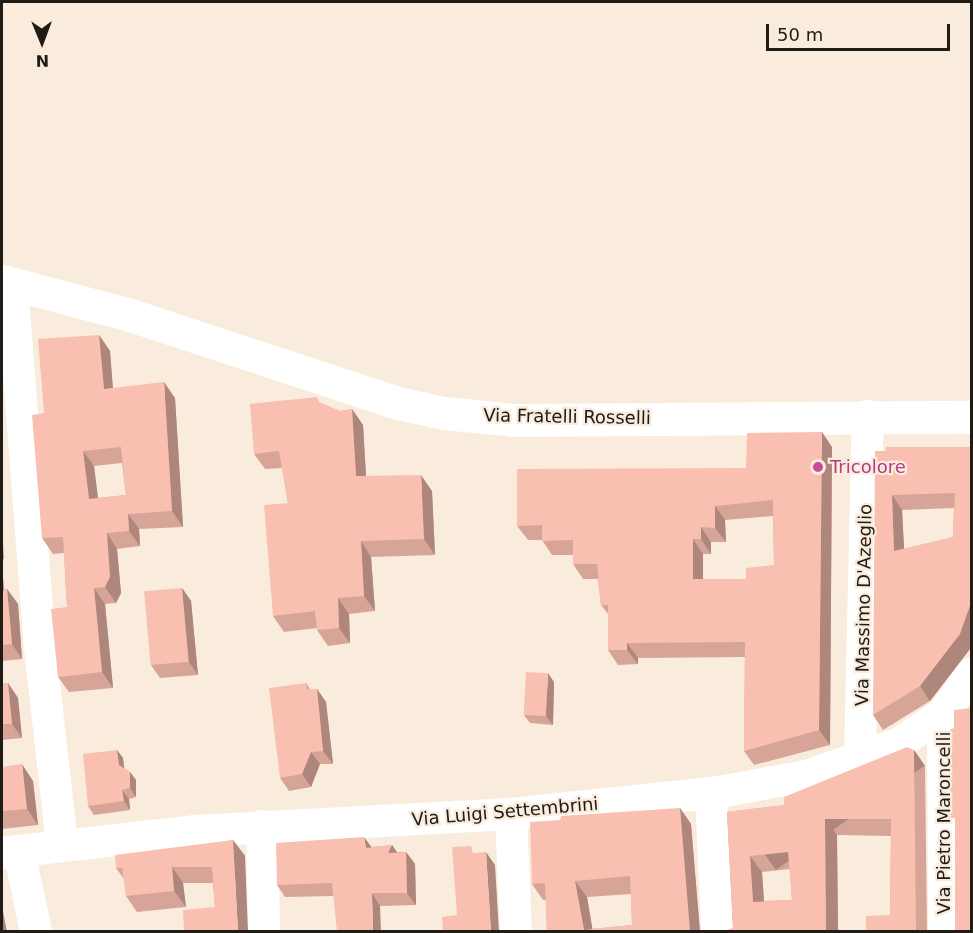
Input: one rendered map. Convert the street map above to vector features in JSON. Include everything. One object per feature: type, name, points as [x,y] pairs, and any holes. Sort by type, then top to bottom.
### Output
[{"type":"main road","name":"Via Fratelli Rosselli","points":[[7,282],[127,314],[398,403],[444,413],[514,420],[972,417]]},
{"type":"street","points":[[7,282],[40,648],[62,844]]},
{"type":"street","name":"Via Massimo D'Azeglio","points":[[860,758],[867,416]]},
{"type":"street","name":"Via Luigi Settembrini","points":[[10,852],[62,844],[262,826],[511,814],[711,793],[806,776],[898,744],[943,714],[972,673]]},
{"type":"street","name":"Via Pietro Maroncelli","points":[[943,714],[944,932]]},
{"type":"street","points":[[711,793],[717,932]]},
{"type":"street","points":[[511,814],[516,932]]},
{"type":"street","points":[[262,826],[264,932]]},
{"type":"street","points":[[10,852],[36,932]]},
{"type":"building","points":[[99,335],[104,389],[164,382],[172,511],[128,514],[129,531],[107,533],[110,577],[105,587],[94,588],[102,672],[58,677],[51,609],[67,607],[63,537],[42,538],[32,415],[44,413],[38,339]],"holes":[[[121,447],[126,495],[89,499],[83,451]]]},
{"type":"building","points":[[317,397],[319,402],[340,411],[352,409],[356,476],[421,475],[424,539],[361,541],[364,596],[338,598],[339,628],[317,630],[315,611],[273,616],[264,505],[288,503],[279,451],[254,454],[250,404]]},
{"type":"building","points":[[822,432],[819,730],[744,751],[745,642],[627,643],[627,650],[608,650],[608,605],[601,605],[597,564],[573,564],[573,540],[542,541],[542,525],[517,526],[517,469],[746,468],[747,433]],"holes":[[[773,500],[774,565],[746,568],[746,579],[693,579],[693,539],[701,539],[701,527],[715,528],[715,506]]]},
{"type":"building","points":[[886,447],[972,447],[972,600],[960,634],[920,686],[873,715],[875,451],[886,451]],"holes":[[[955,493],[953,537],[894,551],[892,495]]]},
{"type":"building","points":[[182,588],[188,662],[151,665],[144,591]]},
{"type":"building","points":[[7,589],[12,644],[2,645],[2,590]]},
{"type":"building","points":[[526,672],[548,673],[546,716],[524,715]]},
{"type":"building","points":[[8,683],[12,724],[2,724],[2,684]]},
{"type":"building","points":[[306,683],[307,689],[317,689],[323,751],[311,752],[302,774],[280,778],[269,688]]},
{"type":"building","points":[[972,708],[972,932],[955,932],[955,818],[950,818],[950,730],[954,728],[954,710]]},
{"type":"building","points":[[907,747],[914,750],[916,932],[866,932],[866,916],[890,915],[891,819],[825,819],[826,932],[719,932],[733,928],[727,812],[784,805],[784,797]],"holes":[[[788,852],[792,900],[753,902],[750,856]]]},
{"type":"building","points":[[117,750],[119,765],[130,772],[130,788],[122,790],[124,801],[88,806],[83,754]]},
{"type":"building","points":[[22,764],[27,809],[2,811],[2,767]]},
{"type":"building","points":[[680,808],[690,932],[547,932],[545,883],[532,884],[530,822],[560,820],[561,816]],"holes":[[[630,876],[632,925],[584,930],[575,881]]]},
{"type":"building","points":[[364,837],[366,848],[392,845],[388,853],[406,852],[407,893],[372,893],[373,932],[337,932],[332,883],[277,885],[276,843]]},
{"type":"building","points":[[233,840],[238,932],[184,932],[183,910],[215,907],[212,867],[172,867],[174,891],[126,896],[122,868],[116,868],[115,855]]},
{"type":"building","points":[[471,846],[473,853],[486,852],[491,932],[443,932],[442,917],[457,915],[452,847]]},
{"type":"place","name":"Tricolore","points":[[818,467]]}]
